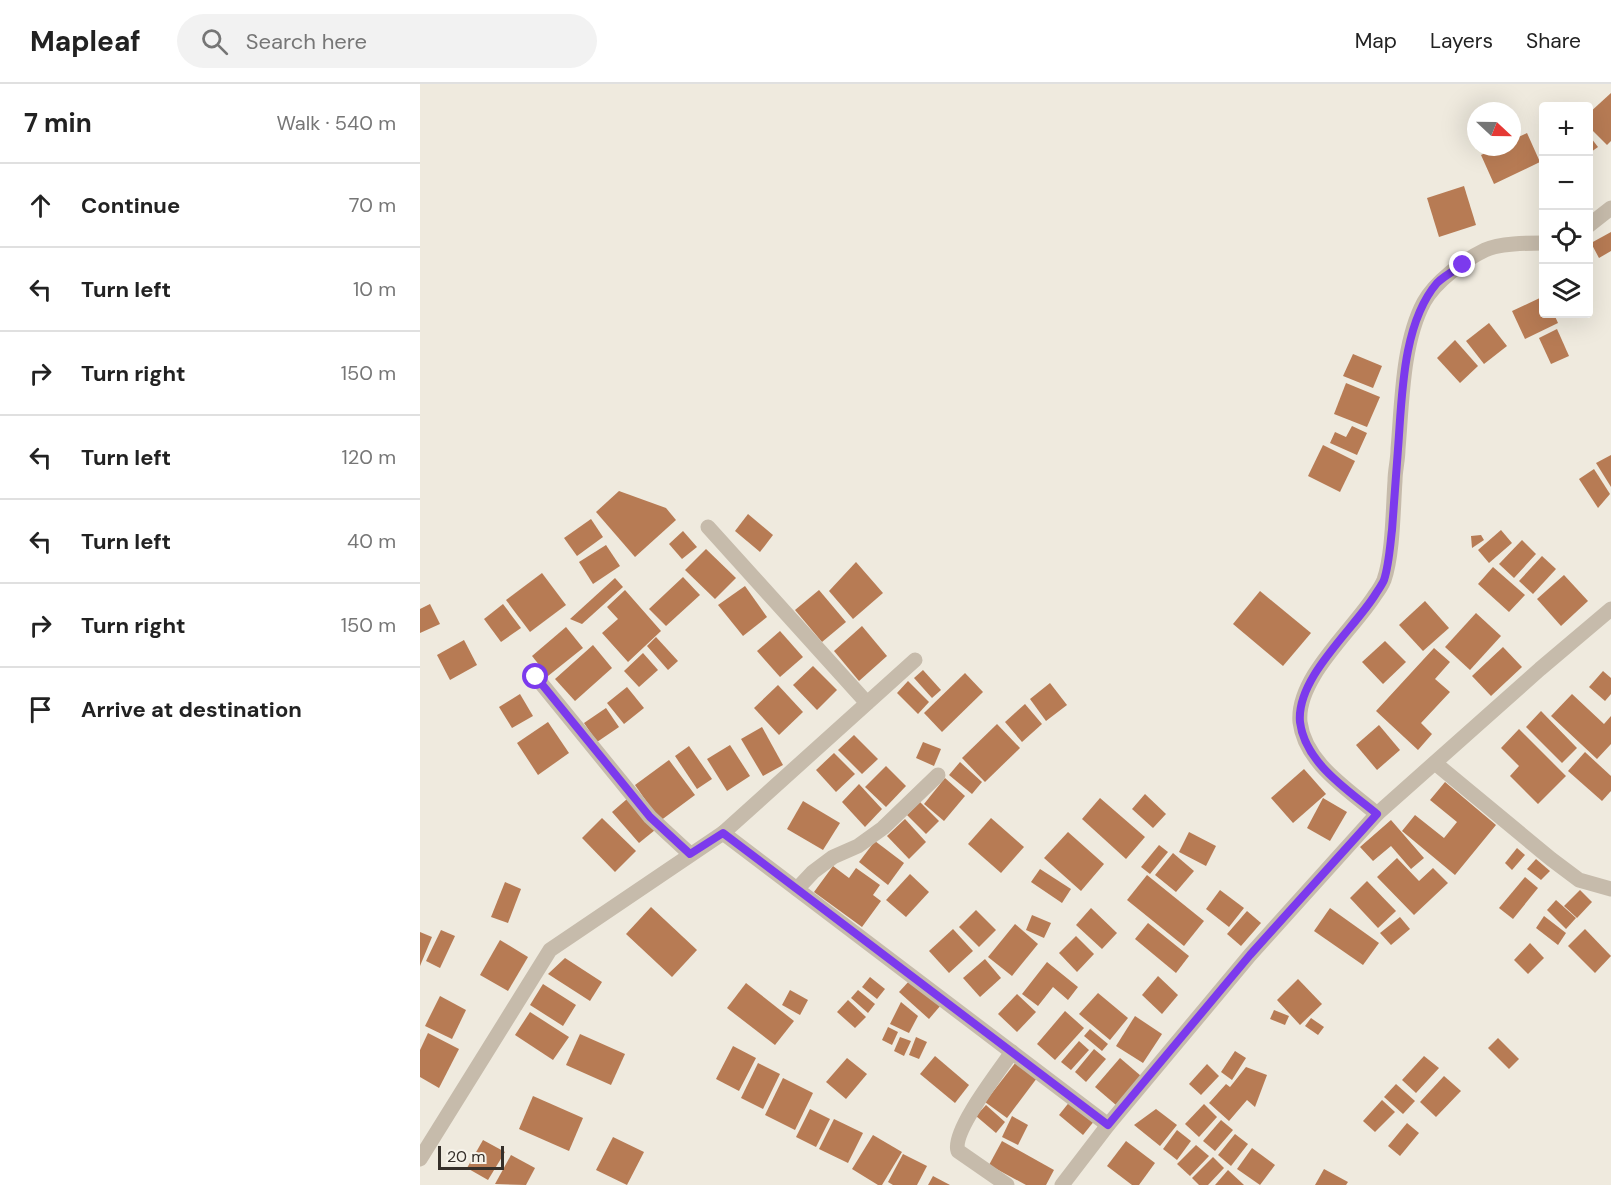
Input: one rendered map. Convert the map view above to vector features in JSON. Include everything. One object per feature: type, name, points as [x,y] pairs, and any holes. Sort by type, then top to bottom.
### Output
[{"type":"street","points":[[1593,222],[1611,208]]},
{"type":"street","points":[[1377,814],[1326,770],[1313,755],[1303,736],[1300,719],[1303,699],[1315,673],[1369,604],[1384,581],[1394,507],[1404,380],[1414,327],[1424,302],[1438,282],[1486,249],[1522,243],[1539,243]]},
{"type":"street","points":[[708,527],[867,703]]},
{"type":"street","points":[[1062,1185],[1108,1125],[1250,955],[1377,814],[1611,609]]},
{"type":"street","points":[[420,1160],[550,950],[723,833],[915,660]]},
{"type":"street","points":[[536,677],[650,817],[690,854]]},
{"type":"street","points":[[1435,763],[1578,880],[1611,889]]},
{"type":"street","points":[[797,889],[813,872],[833,857],[858,846],[883,828],[938,775]]},
{"type":"street","points":[[723,833],[1108,1125]]},
{"type":"street","points":[[1007,1185],[958,1151],[956,1146],[958,1136],[970,1115],[1012,1052]]},
{"type":"building","points":[[1611,93],[1611,141],[1607,145],[1593,131],[1593,109]]},
{"type":"building","points":[[1527,133],[1539,162],[1494,184],[1481,156],[1521,156],[1521,136]]},
{"type":"building","points":[[1593,140],[1598,147],[1593,151]]},
{"type":"building","points":[[1464,186],[1476,225],[1439,237],[1427,198]]},
{"type":"building","points":[[1611,232],[1611,251],[1599,258],[1593,242]]},
{"type":"building","points":[[1539,298],[1539,318],[1556,318],[1558,323],[1525,339],[1512,311]]},
{"type":"building","points":[[1489,323],[1507,346],[1484,364],[1466,341]]},
{"type":"building","points":[[1557,329],[1569,356],[1551,364],[1539,338]]},
{"type":"building","points":[[1455,340],[1478,366],[1460,383],[1437,358]]},
{"type":"building","points":[[1353,354],[1382,366],[1373,388],[1343,376]]},
{"type":"building","points":[[1346,383],[1380,397],[1367,427],[1334,414]]},
{"type":"building","points":[[1352,426],[1367,433],[1357,455],[1330,443],[1335,432],[1346,437]]},
{"type":"building","points":[[1323,445],[1355,461],[1340,492],[1308,476]]},
{"type":"building","points":[[1611,455],[1611,487],[1596,463]]},
{"type":"building","points":[[1594,469],[1610,494],[1598,508],[1579,479]]},
{"type":"building","points":[[619,491],[666,508],[676,520],[635,557],[596,512]]},
{"type":"building","points":[[748,514],[773,535],[760,552],[735,531]]},
{"type":"building","points":[[591,519],[603,537],[577,556],[564,538]]},
{"type":"building","points":[[1501,530],[1512,543],[1489,563],[1478,550]]},
{"type":"building","points":[[683,531],[697,547],[682,559],[669,544]]},
{"type":"building","points":[[1481,535],[1484,540],[1472,548],[1471,536]]},
{"type":"building","points":[[1522,540],[1536,554],[1514,578],[1499,564]]},
{"type":"building","points":[[606,545],[620,566],[593,584],[579,562]]},
{"type":"building","points":[[706,549],[736,578],[715,599],[685,570]]},
{"type":"building","points":[[1542,556],[1556,569],[1533,594],[1519,581]]},
{"type":"building","points":[[856,562],[883,593],[853,619],[829,591]]},
{"type":"building","points":[[1493,567],[1525,595],[1509,612],[1478,584]]},
{"type":"building","points":[[542,573],[566,605],[530,632],[506,600]]},
{"type":"building","points":[[1564,575],[1588,601],[1561,626],[1537,599]]},
{"type":"building","points":[[683,577],[700,595],[666,626],[649,609]]},
{"type":"building","points":[[615,578],[623,587],[582,624],[570,619]]},
{"type":"building","points":[[745,586],[767,617],[743,636],[718,605]]},
{"type":"building","points":[[625,590],[661,631],[628,662],[602,633],[618,619],[607,607]]},
{"type":"building","points":[[819,590],[846,622],[822,642],[795,610]]},
{"type":"building","points":[[1260,591],[1311,633],[1283,666],[1233,624]]},
{"type":"building","points":[[1425,601],[1449,628],[1423,651],[1399,625]]},
{"type":"building","points":[[430,604],[440,624],[420,633],[420,609]]},
{"type":"building","points":[[503,604],[521,628],[501,642],[484,619]]},
{"type":"building","points":[[1476,613],[1501,636],[1470,670],[1445,647]]},
{"type":"building","points":[[862,626],[887,656],[859,681],[834,651]]},
{"type":"building","points":[[566,627],[583,648],[548,676],[532,656]]},
{"type":"building","points":[[780,631],[803,657],[780,677],[757,651]]},
{"type":"building","points":[[656,637],[678,661],[668,670],[647,646]]},
{"type":"building","points":[[464,640],[477,665],[450,680],[437,655]]},
{"type":"building","points":[[1385,641],[1406,662],[1383,684],[1362,662]]},
{"type":"building","points":[[593,645],[612,668],[575,701],[555,679]]},
{"type":"building","points":[[1503,647],[1522,667],[1491,696],[1472,676]]},
{"type":"building","points":[[1434,648],[1450,662],[1435,679],[1450,692],[1421,723],[1432,734],[1418,750],[1376,711]]},
{"type":"building","points":[[643,653],[658,670],[639,687],[624,671]]},
{"type":"building","points":[[813,666],[837,690],[817,710],[793,685]]},
{"type":"building","points":[[923,670],[941,690],[932,698],[914,678]]},
{"type":"building","points":[[1603,671],[1611,678],[1611,694],[1605,701],[1589,687]]},
{"type":"building","points":[[965,673],[983,692],[942,732],[924,713]]},
{"type":"building","points":[[908,681],[929,702],[918,714],[897,693]]},
{"type":"building","points":[[1050,683],[1067,705],[1046,721],[1030,699]]},
{"type":"building","points":[[778,685],[803,712],[779,735],[754,708]]},
{"type":"building","points":[[627,687],[644,708],[624,724],[607,703]]},
{"type":"building","points":[[520,694],[533,716],[512,728],[499,707]]},
{"type":"building","points":[[1572,694],[1604,724],[1611,716],[1611,744],[1597,759],[1551,716]]},
{"type":"building","points":[[1025,704],[1042,724],[1022,742],[1005,722]]},
{"type":"building","points":[[606,708],[619,727],[597,742],[584,723]]},
{"type":"building","points":[[1541,711],[1577,748],[1562,763],[1526,727]]},
{"type":"building","points":[[548,722],[569,753],[538,775],[517,743]]},
{"type":"building","points":[[997,724],[1020,748],[985,782],[962,758]]},
{"type":"building","points":[[1379,725],[1400,750],[1377,770],[1356,745]]},
{"type":"building","points":[[762,727],[783,765],[763,776],[741,739]]},
{"type":"building","points":[[1519,729],[1566,776],[1538,804],[1510,776],[1519,766],[1501,748]]},
{"type":"building","points":[[854,735],[878,759],[862,774],[838,750]]},
{"type":"building","points":[[923,742],[941,749],[934,766],[916,758]]},
{"type":"building","points":[[730,745],[750,776],[727,791],[707,759]]},
{"type":"building","points":[[689,746],[712,779],[697,789],[675,756]]},
{"type":"building","points":[[1585,752],[1611,776],[1611,791],[1602,801],[1568,771]]},
{"type":"building","points":[[834,753],[855,774],[836,792],[816,770]]},
{"type":"building","points":[[669,760],[695,795],[660,821],[635,785]]},
{"type":"building","points":[[960,762],[982,782],[972,794],[949,775]]},
{"type":"building","points":[[886,766],[906,786],[886,807],[865,787]]},
{"type":"building","points":[[1304,769],[1326,794],[1293,823],[1271,798]]},
{"type":"building","points":[[945,778],[965,796],[944,821],[924,804]]},
{"type":"building","points":[[1445,782],[1496,825],[1455,875],[1402,831],[1415,815],[1444,838],[1457,822],[1430,800]]},
{"type":"building","points":[[859,784],[882,809],[865,827],[842,802]]},
{"type":"building","points":[[1145,794],[1166,814],[1153,828],[1132,809]]},
{"type":"building","points":[[1100,798],[1145,837],[1126,859],[1082,819]]},
{"type":"building","points":[[1323,798],[1347,812],[1330,841],[1307,828]]},
{"type":"building","points":[[627,799],[655,830],[639,843],[612,812]]},
{"type":"building","points":[[803,801],[840,823],[823,850],[787,829]]},
{"type":"building","points":[[920,802],[939,821],[926,834],[907,815]]},
{"type":"building","points":[[602,818],[636,851],[615,872],[582,838]]},
{"type":"building","points":[[991,818],[1024,847],[1001,873],[968,844]]},
{"type":"building","points":[[905,819],[926,842],[909,859],[887,836]]},
{"type":"building","points":[[1391,820],[1424,858],[1411,869],[1391,846],[1373,861],[1360,847]]},
{"type":"building","points":[[1068,832],[1104,864],[1081,891],[1044,858]]},
{"type":"building","points":[[1189,832],[1216,846],[1206,866],[1179,852]]},
{"type":"building","points":[[875,841],[904,863],[888,885],[859,862]]},
{"type":"building","points":[[1159,845],[1168,852],[1150,874],[1141,867]]},
{"type":"building","points":[[1517,848],[1525,855],[1512,870],[1505,863]]},
{"type":"building","points":[[1173,853],[1194,871],[1176,892],[1155,875]]},
{"type":"building","points":[[1397,858],[1419,881],[1433,868],[1448,883],[1414,915],[1377,877]]},
{"type":"building","points":[[1536,859],[1550,871],[1541,880],[1527,869]]},
{"type":"building","points":[[833,866],[849,878],[856,868],[880,885],[873,895],[881,901],[862,927],[814,892]]},
{"type":"building","points":[[1040,869],[1071,889],[1062,903],[1031,882]]},
{"type":"building","points":[[910,874],[929,892],[906,917],[886,900]]},
{"type":"building","points":[[1147,875],[1204,921],[1184,946],[1127,900]]},
{"type":"building","points":[[1525,877],[1538,888],[1513,919],[1499,908]]},
{"type":"building","points":[[1367,881],[1396,911],[1378,928],[1350,898]]},
{"type":"building","points":[[505,882],[521,889],[508,923],[491,917]]},
{"type":"building","points":[[1220,890],[1244,908],[1229,927],[1206,909]]},
{"type":"building","points":[[1580,890],[1592,902],[1577,918],[1564,906]]},
{"type":"building","points":[[1556,900],[1576,918],[1566,929],[1547,910]]},
{"type":"building","points":[[651,907],[697,950],[672,977],[626,934]]},
{"type":"building","points":[[1091,908],[1117,933],[1102,949],[1076,925]]},
{"type":"building","points":[[1330,908],[1379,943],[1363,965],[1314,931]]},
{"type":"building","points":[[976,910],[996,930],[979,947],[959,927]]},
{"type":"building","points":[[1247,911],[1261,923],[1241,946],[1227,934]]},
{"type":"building","points":[[1032,915],[1051,923],[1044,938],[1026,930]]},
{"type":"building","points":[[1544,916],[1566,933],[1558,945],[1536,928]]},
{"type":"building","points":[[1400,917],[1410,929],[1391,945],[1380,933]]},
{"type":"building","points":[[1148,923],[1189,956],[1176,973],[1135,939]]},
{"type":"building","points":[[1015,924],[1038,944],[1012,976],[988,957]]},
{"type":"building","points":[[953,929],[973,951],[949,973],[929,951]]},
{"type":"building","points":[[1585,929],[1611,956],[1595,973],[1568,946]]},
{"type":"building","points":[[441,930],[455,936],[440,968],[426,961]]},
{"type":"building","points":[[420,932],[432,937],[420,966]]},
{"type":"building","points":[[1076,936],[1094,954],[1077,972],[1059,953]]},
{"type":"building","points":[[500,940],[528,957],[508,991],[480,975]]},
{"type":"building","points":[[1530,943],[1544,958],[1528,974],[1514,960]]},
{"type":"building","points":[[565,958],[602,982],[590,1001],[548,974]]},
{"type":"building","points":[[985,959],[1001,978],[980,997],[963,978]]},
{"type":"building","points":[[1047,962],[1078,987],[1068,1000],[1053,987],[1038,1006],[1022,994]]},
{"type":"building","points":[[1158,976],[1178,995],[1162,1014],[1142,995]]},
{"type":"building","points":[[870,977],[885,989],[877,999],[862,987]]},
{"type":"building","points":[[911,979],[941,1005],[929,1019],[899,992]]},
{"type":"building","points":[[1298,979],[1322,1004],[1300,1025],[1277,1000]]},
{"type":"building","points":[[746,983],[794,1021],[775,1045],[727,1008]]},
{"type":"building","points":[[543,984],[576,1005],[563,1026],[530,1005]]},
{"type":"building","points":[[790,990],[808,1000],[800,1015],[782,1005]]},
{"type":"building","points":[[858,990],[875,1004],[868,1013],[851,998]]},
{"type":"building","points":[[1098,993],[1128,1018],[1110,1040],[1079,1014]]},
{"type":"building","points":[[1017,994],[1036,1012],[1017,1032],[998,1014]]},
{"type":"building","points":[[440,996],[466,1010],[452,1039],[425,1026]]},
{"type":"building","points":[[848,1000],[866,1017],[855,1028],[837,1012]]},
{"type":"building","points":[[901,1002],[918,1016],[909,1033],[890,1024]]},
{"type":"building","points":[[1274,1010],[1289,1016],[1285,1025],[1270,1019]]},
{"type":"building","points":[[1065,1011],[1084,1028],[1055,1060],[1037,1044]]},
{"type":"building","points":[[530,1012],[569,1037],[553,1060],[515,1035]]},
{"type":"building","points":[[1135,1016],[1162,1034],[1143,1063],[1116,1046]]},
{"type":"building","points":[[1311,1018],[1324,1027],[1318,1035],[1305,1026]]},
{"type":"building","points":[[888,1027],[898,1032],[892,1045],[882,1040]]},
{"type":"building","points":[[1090,1029],[1108,1044],[1102,1051],[1084,1036]]},
{"type":"building","points":[[428,1033],[459,1049],[439,1088],[420,1077],[420,1050]]},
{"type":"building","points":[[580,1034],[625,1054],[611,1085],[566,1065]]},
{"type":"building","points":[[900,1037],[911,1041],[904,1056],[894,1051]]},
{"type":"building","points":[[916,1037],[927,1042],[919,1059],[909,1055]]},
{"type":"building","points":[[1498,1038],[1519,1059],[1509,1069],[1488,1048]]},
{"type":"building","points":[[1079,1041],[1089,1050],[1071,1070],[1061,1062]]},
{"type":"building","points":[[733,1046],[756,1058],[739,1091],[716,1079]]},
{"type":"building","points":[[1094,1049],[1106,1059],[1086,1082],[1075,1072]]},
{"type":"building","points":[[1235,1051],[1246,1058],[1232,1080],[1221,1072]]},
{"type":"building","points":[[935,1056],[969,1085],[955,1103],[920,1074]]},
{"type":"building","points":[[1424,1056],[1439,1068],[1416,1093],[1402,1080]]},
{"type":"building","points":[[847,1058],[867,1074],[846,1099],[826,1082]]},
{"type":"building","points":[[1120,1058],[1141,1076],[1116,1105],[1095,1087]]},
{"type":"building","points":[[1016,1062],[1037,1078],[1007,1118],[985,1102]]},
{"type":"building","points":[[758,1063],[780,1074],[763,1109],[741,1098]]},
{"type":"building","points":[[1207,1064],[1219,1076],[1201,1095],[1189,1084]]},
{"type":"building","points":[[1246,1067],[1267,1075],[1255,1107],[1247,1100],[1229,1121],[1209,1103],[1226,1084],[1230,1087]]},
{"type":"building","points":[[1444,1076],[1461,1091],[1436,1117],[1420,1102]]},
{"type":"building","points":[[783,1078],[813,1093],[795,1130],[765,1115]]},
{"type":"building","points":[[1396,1084],[1415,1101],[1403,1114],[1384,1097]]},
{"type":"building","points":[[533,1096],[583,1118],[569,1151],[519,1129]]},
{"type":"building","points":[[1071,1100],[1095,1120],[1083,1135],[1059,1115]]},
{"type":"building","points":[[1382,1100],[1395,1112],[1375,1132],[1363,1121]]},
{"type":"building","points":[[1204,1104],[1217,1117],[1199,1137],[1185,1124]]},
{"type":"building","points":[[986,1105],[1005,1122],[996,1133],[976,1116]]},
{"type":"building","points":[[810,1109],[830,1119],[816,1147],[796,1137]]},
{"type":"building","points":[[1156,1109],[1177,1125],[1160,1146],[1134,1125]]},
{"type":"building","points":[[1012,1116],[1028,1125],[1018,1145],[1002,1137]]},
{"type":"building","points":[[834,1119],[863,1133],[848,1163],[819,1149]]},
{"type":"building","points":[[1221,1120],[1233,1130],[1215,1151],[1203,1141]]},
{"type":"building","points":[[1407,1123],[1419,1133],[1400,1156],[1388,1146]]},
{"type":"building","points":[[1177,1130],[1191,1141],[1177,1160],[1163,1149]]},
{"type":"building","points":[[1235,1134],[1248,1144],[1231,1166],[1218,1155]]},
{"type":"building","points":[[873,1135],[902,1152],[882,1185],[878,1185],[852,1169]]},
{"type":"building","points":[[613,1137],[644,1152],[627,1185],[596,1170]]},
{"type":"building","points":[[483,1140],[505,1152],[488,1180],[467,1168]]},
{"type":"building","points":[[1002,1141],[1054,1170],[1046,1185],[1026,1185],[989,1165]]},
{"type":"building","points":[[1126,1141],[1155,1163],[1139,1185],[1132,1185],[1107,1166]]},
{"type":"building","points":[[1196,1145],[1209,1156],[1190,1176],[1177,1164]]},
{"type":"building","points":[[1252,1148],[1275,1165],[1260,1185],[1237,1169]]},
{"type":"building","points":[[903,1154],[927,1166],[917,1185],[893,1185],[888,1182]]},
{"type":"building","points":[[511,1155],[535,1168],[526,1185],[495,1184]]},
{"type":"building","points":[[1213,1157],[1224,1168],[1208,1185],[1199,1185],[1192,1178]]},
{"type":"building","points":[[1324,1169],[1348,1182],[1346,1185],[1315,1185]]},
{"type":"building","points":[[1228,1170],[1244,1185],[1215,1185]]},
{"type":"building","points":[[933,1176],[950,1185],[928,1185]]},
{"type":"route","points":[[536,677],[650,817],[690,854],[723,833],[1108,1125],[1250,955],[1377,814],[1340,783],[1313,755],[1303,736],[1300,719],[1303,699],[1315,673],[1369,604],[1384,581],[1390,549],[1404,380],[1414,327],[1424,302],[1438,282],[1463,265]]}]
